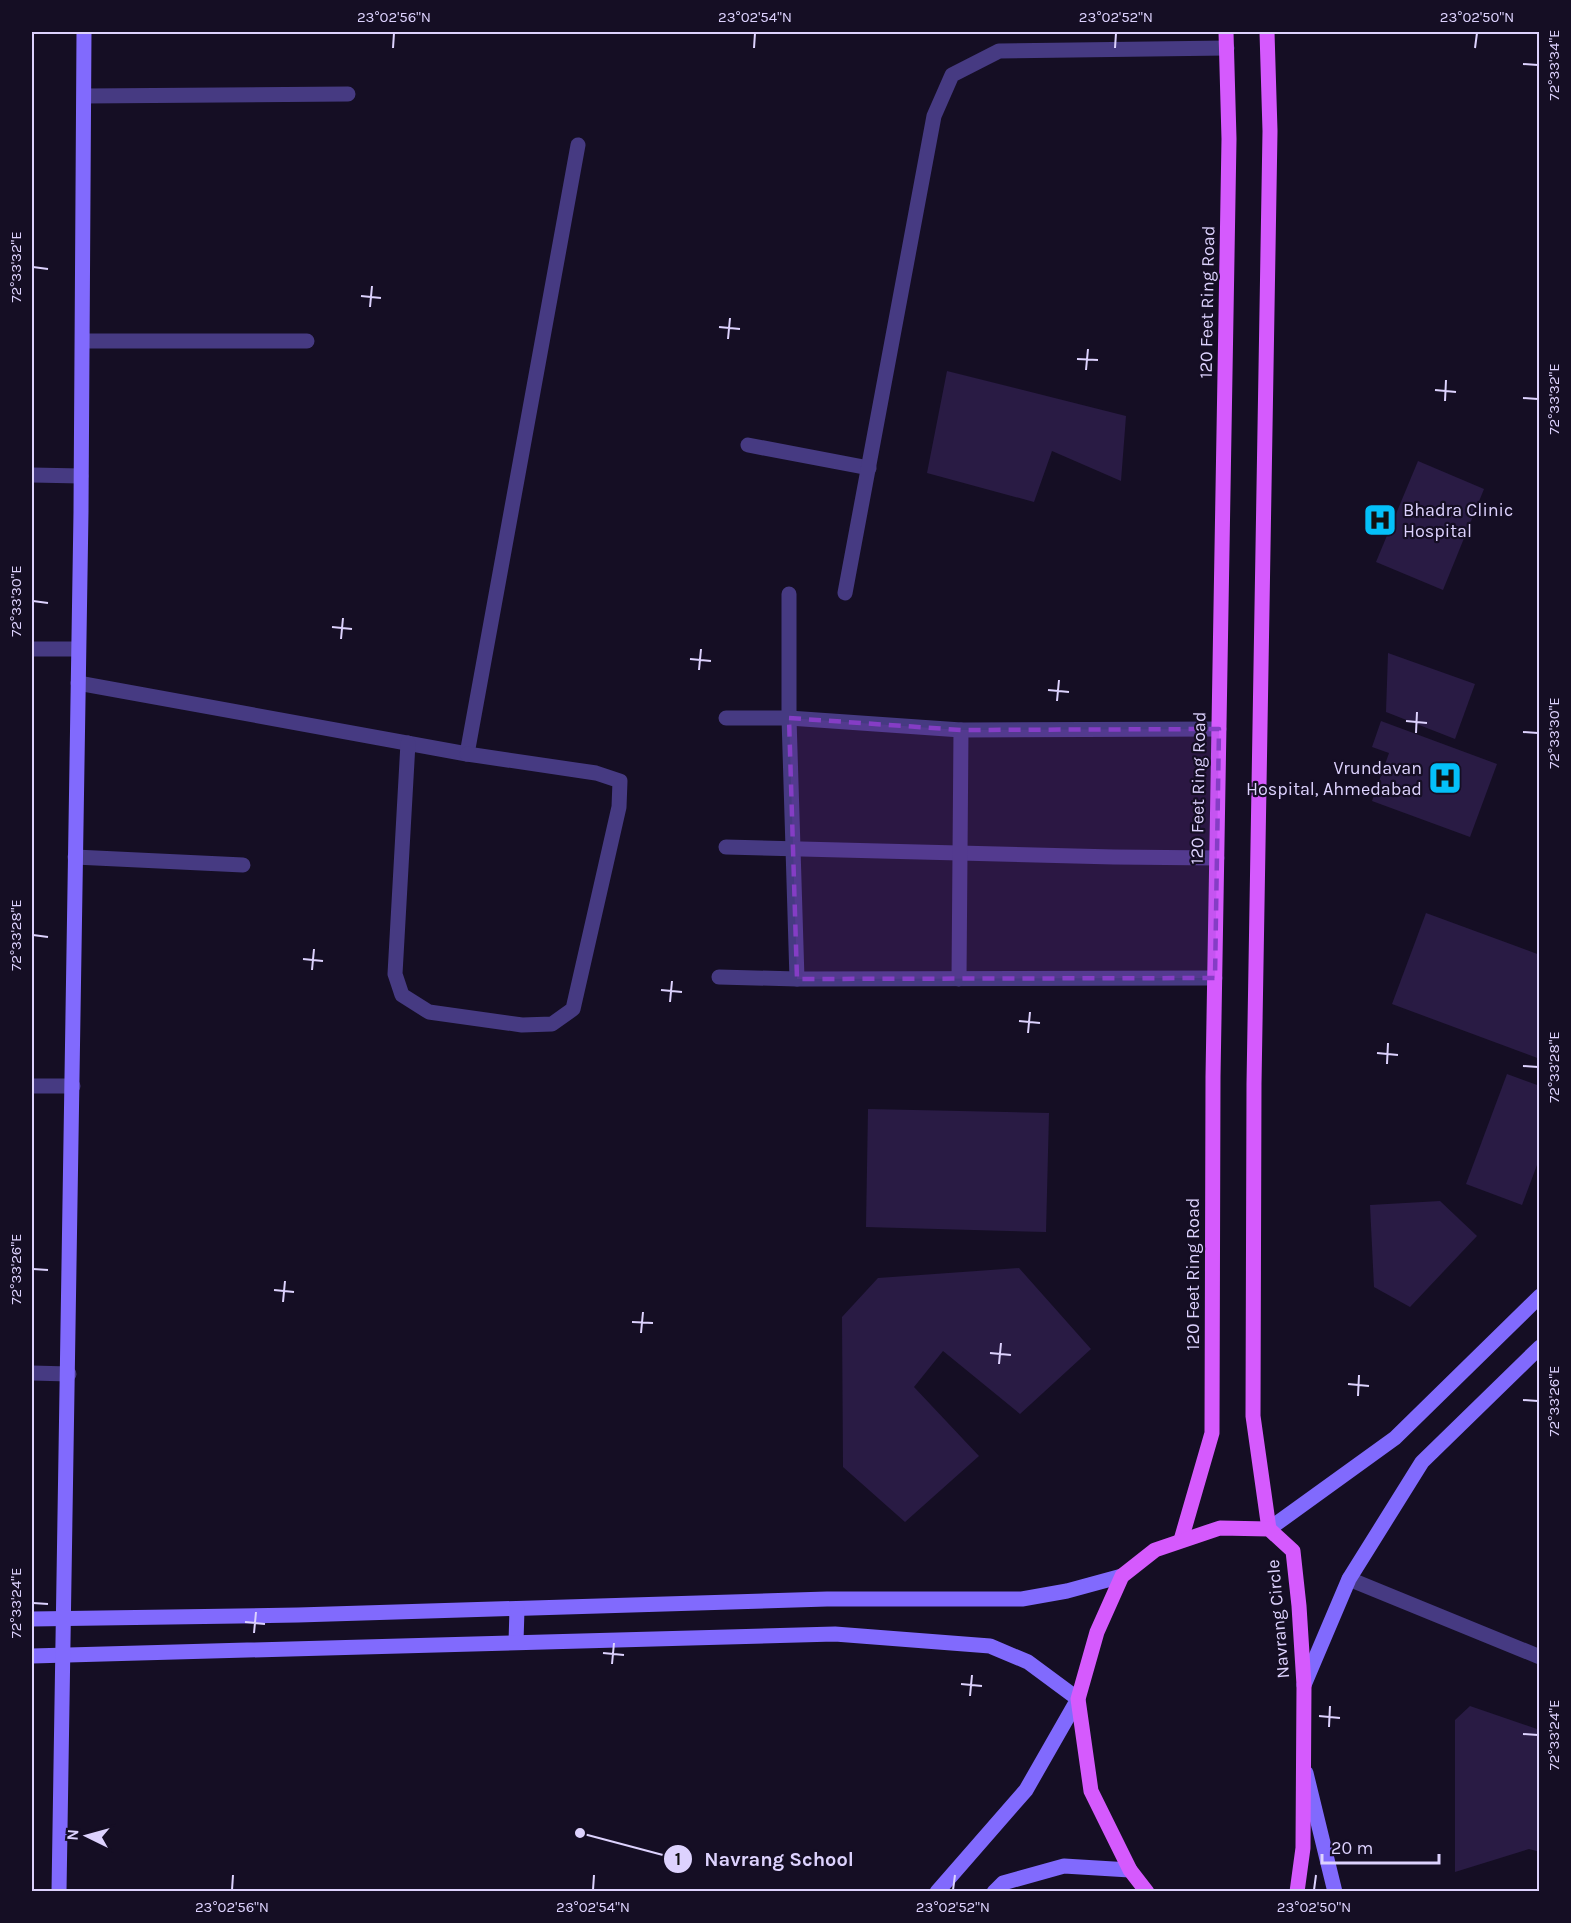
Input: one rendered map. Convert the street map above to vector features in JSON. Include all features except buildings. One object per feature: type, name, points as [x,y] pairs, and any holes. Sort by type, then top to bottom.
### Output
[{"type":"main road","name":"120 Feet Ring Road","points":[[1181,1540],[1212,1433],[1218,729],[1229,139],[1226,32]]},
{"type":"main road","points":[[1147,1892],[1130,1870],[1091,1791],[1078,1699],[1097,1632],[1122,1576],[1155,1550],[1220,1528],[1269,1529],[1253,1416],[1254,1084],[1270,131],[1267,32]]},
{"type":"main road","name":"Navrang Circle","points":[[1269,1529],[1293,1551],[1299,1605],[1304,1685],[1303,1848],[1297,1892]]},
{"type":"street","points":[[59,1892],[73,1086],[83,341],[84,32]]},
{"type":"street","points":[[845,593],[934,116],[952,75],[999,51],[1227,48]]},
{"type":"street","points":[[85,96],[348,94]]},
{"type":"street","points":[[467,754],[578,145]]},
{"type":"street","points":[[83,341],[307,341]]},
{"type":"street","points":[[748,445],[868,468]]},
{"type":"street","points":[[32,475],[81,476]]},
{"type":"street","points":[[789,594],[789,718],[796,979]]},
{"type":"street","points":[[32,649],[78,649]]},
{"type":"street","points":[[78,683],[408,743],[467,754],[596,773],[620,782],[619,807],[573,1009],[552,1024],[522,1025],[429,1012],[402,995],[395,974],[408,743]]},
{"type":"street","points":[[726,718],[789,718],[961,730],[1218,729]]},
{"type":"street","points":[[959,979],[961,730]]},
{"type":"street","points":[[726,847],[1217,858]]},
{"type":"street","points":[[75,857],[243,865]]},
{"type":"street","points":[[719,976],[796,979],[1215,978]]},
{"type":"street","points":[[32,1086],[73,1086]]},
{"type":"street","points":[[1269,1529],[1395,1438],[1539,1296]]},
{"type":"street","points":[[1304,1685],[1349,1579],[1422,1462],[1539,1347]]},
{"type":"street","points":[[32,1373],[69,1374]]},
{"type":"street","points":[[32,1619],[298,1615],[827,1599],[1022,1599],[1067,1591],[1122,1576]]},
{"type":"street","points":[[1349,1579],[1539,1657]]},
{"type":"street","points":[[516,1642],[517,1609]]},
{"type":"street","points":[[32,1656],[835,1634],[990,1646],[1028,1662],[1078,1699],[1026,1790],[937,1892]]},
{"type":"street","points":[[1302,1755],[1335,1892]]},
{"type":"street","points":[[994,1892],[1003,1883],[1064,1866],[1130,1870]]},
{"type":"highlighted area","points":[[789,718],[961,730],[1219,729],[1215,978],[797,979]]},
{"type":"place","name":"Bhadra Clinic Hospital","points":[[1380,520]]},
{"type":"place","name":"Vrundavan Hospital, Ahmedabad","points":[[1445,778]]},
{"type":"place","name":"Navrang School","points":[[580,1833]]}]
